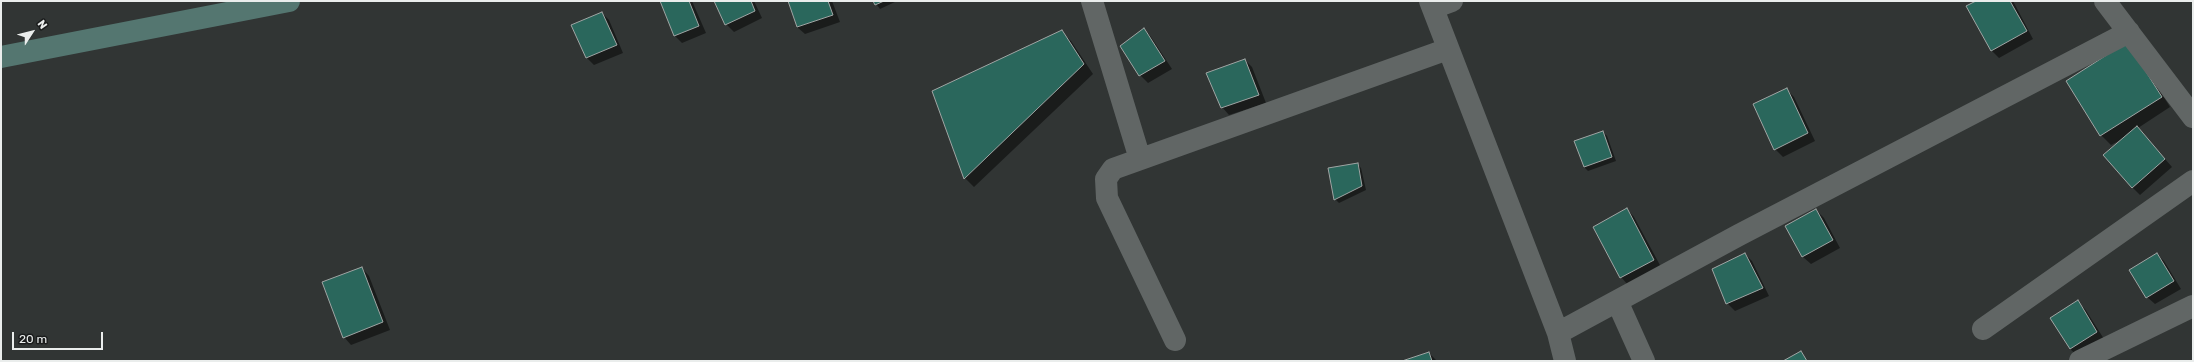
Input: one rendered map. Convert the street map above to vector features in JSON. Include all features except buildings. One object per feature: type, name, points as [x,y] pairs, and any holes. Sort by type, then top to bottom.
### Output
[{"type":"main road","points":[[1,57],[288,1]]},
{"type":"street","points":[[1092,1],[1140,159]]},
{"type":"street","points":[[2105,1],[2193,117]]},
{"type":"street","points":[[1438,3],[1448,49],[1558,333],[1565,361]]},
{"type":"street","points":[[1558,333],[1746,232],[2129,32]]},
{"type":"street","points":[[1175,340],[1108,198],[1106,179],[1113,169],[1448,49]]},
{"type":"street","points":[[1983,329],[2193,181]]},
{"type":"street","points":[[1616,302],[1644,361]]},
{"type":"street","points":[[2080,361],[2193,306]]}]
